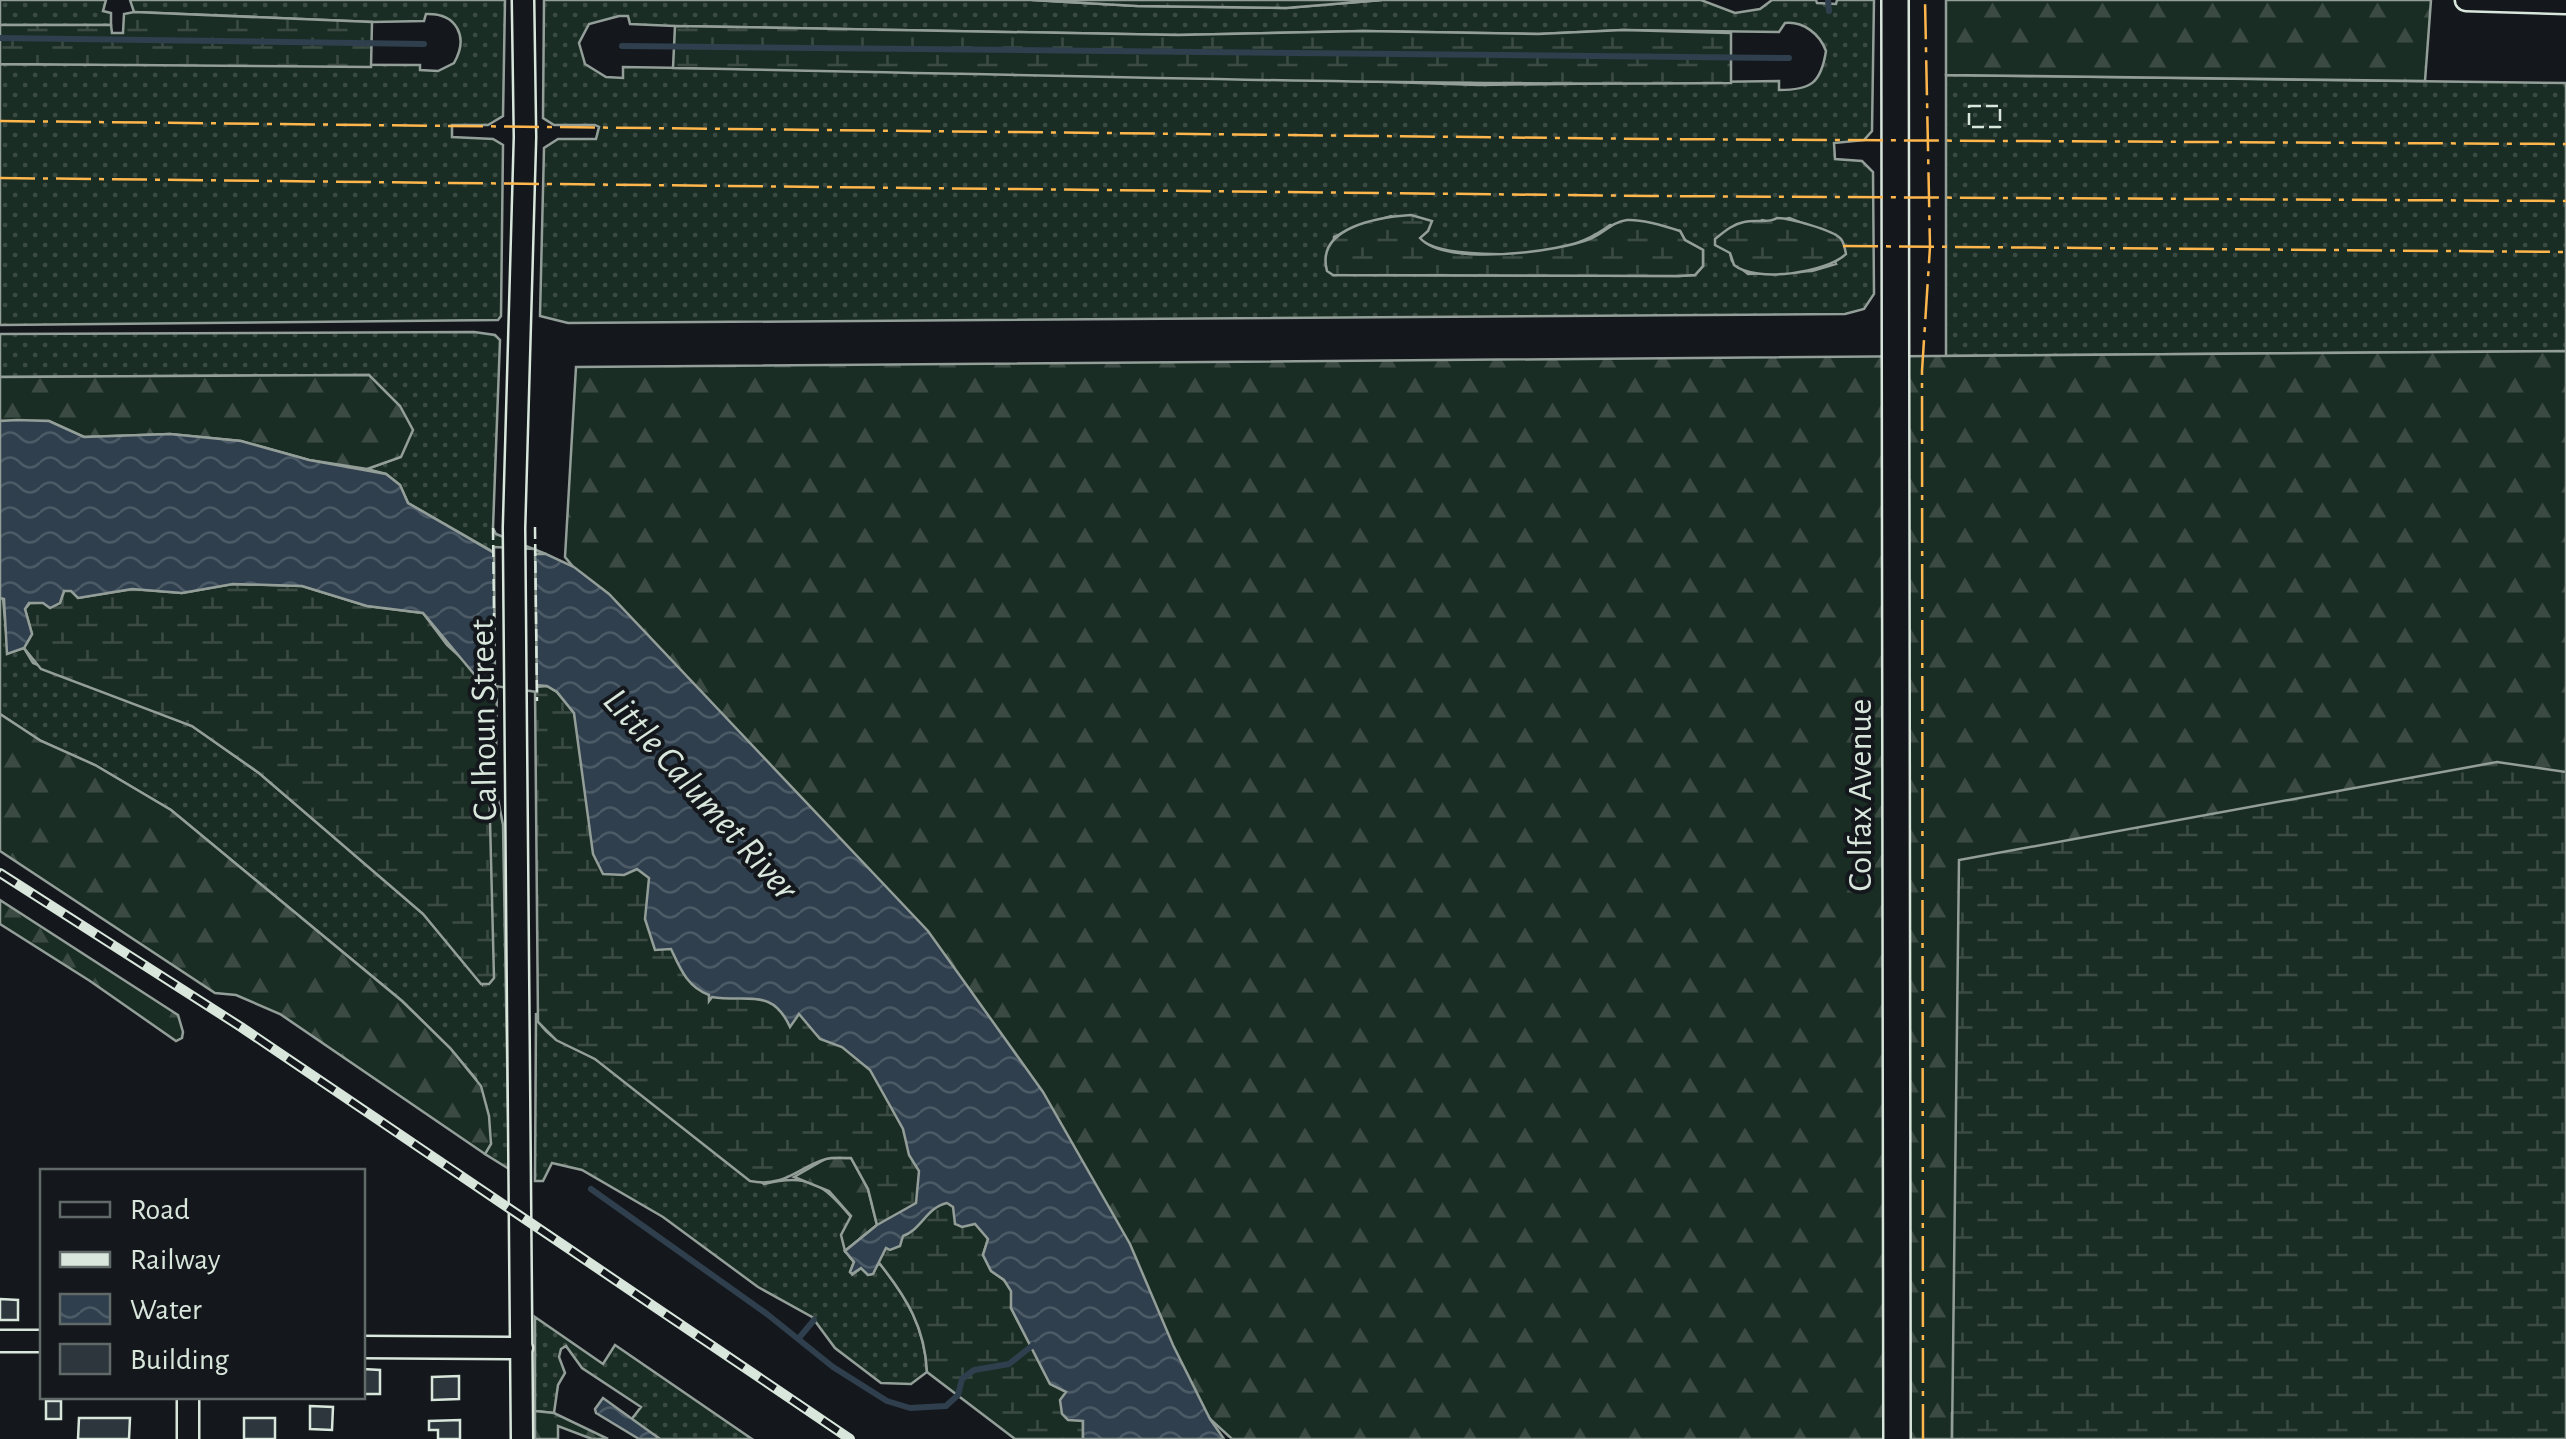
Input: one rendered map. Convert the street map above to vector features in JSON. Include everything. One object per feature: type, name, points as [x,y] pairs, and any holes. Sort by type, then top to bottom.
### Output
[{"type":"street","name":"Calhoun Street","points":[[522,1439],[514,528],[525,137],[524,0]]},
{"type":"street","name":"Colfax Avenue","points":[[1896,0],[1897,1439]]},
{"type":"street","points":[[2466,1],[2566,3]]},
{"type":"street","points":[[0,1341],[40,1341]]},
{"type":"street","points":[[365,1346],[522,1348]]},
{"type":"street","points":[[188,1399],[188,1439]]},
{"type":"green space","points":[[0,0],[106,0],[103,11],[111,13],[111,25],[0,25]]},
{"type":"green space","points":[[130,0],[505,0],[503,116],[488,125],[452,125],[452,137],[493,139],[503,145],[498,320],[0,325],[0,64],[420,65],[420,70],[438,71],[454,63],[460,44],[457,28],[437,15],[426,14],[424,21],[372,22],[134,12]]},
{"type":"green space","points":[[544,0],[1032,0],[1286,8],[1382,0],[1701,0],[1735,13],[1760,9],[1772,0],[1836,4],[1837,0],[1874,0],[1872,131],[1864,140],[1834,143],[1835,159],[1862,161],[1873,172],[1874,294],[1864,309],[1845,314],[568,323],[540,316],[544,148],[558,139],[596,139],[599,127],[554,125],[543,118]],"holes":[[[628,16],[630,24],[675,26],[1178,35],[1363,31],[1779,32],[1785,23],[1792,23],[1810,30],[1826,51],[1821,71],[1812,83],[1799,89],[1779,90],[1779,81],[1479,85],[623,67],[623,78],[606,77],[585,64],[579,43],[589,24]],[[1391,216],[1422,233],[1419,238],[1429,245],[1503,254],[1575,244],[1610,225],[1680,231],[1685,240],[1703,250],[1703,266],[1695,275],[1679,276],[1333,275],[1334,237]],[[1789,218],[1820,230],[1836,264],[1812,271],[1748,274],[1732,261],[1730,253],[1762,220]]]},
{"type":"green space","points":[[1032,0],[1382,0],[1286,8]]},
{"type":"green space","points":[[1946,0],[2431,0],[2425,81],[1946,75]]},
{"type":"green space","points":[[124,14],[372,22],[371,67],[0,64],[0,25],[111,25],[112,33],[123,33]]},
{"type":"green space","points":[[675,26],[1178,35],[1363,31],[1538,34],[1623,30],[1731,33],[1731,83],[1334,81],[673,68]]},
{"type":"green space","points":[[1946,75],[2566,83],[2566,351],[1946,356]]},
{"type":"green space","points":[[1411,215],[1432,221],[1420,238],[1433,247],[1477,254],[1555,248],[1592,238],[1622,221],[1647,222],[1680,231],[1685,240],[1703,250],[1703,266],[1695,275],[1679,276],[1333,275],[1327,271],[1326,256],[1340,234],[1367,222]]},
{"type":"green space","points":[[1777,218],[1837,236],[1846,254],[1808,271],[1758,274],[1734,265],[1730,253],[1715,245],[1715,239],[1736,225]]},
{"type":"green space","points":[[0,334],[495,335],[500,340],[493,528],[496,534],[546,554],[497,554],[408,503],[400,485],[386,474],[367,469],[400,457],[369,375],[0,377]]},
{"type":"green space","points":[[2566,351],[2566,1245],[1952,1413],[1952,1439],[1232,1439],[1210,1419],[965,1035],[565,557],[576,367]]},
{"type":"green space","points":[[369,375],[400,406],[413,430],[401,457],[367,469],[309,460],[241,441],[170,434],[84,437],[49,421],[0,421],[0,377]]},
{"type":"green space","points":[[233,584],[302,586],[367,606],[423,613],[447,645],[482,677],[497,682],[496,760],[489,781],[494,978],[489,984],[481,984],[423,914],[259,773],[192,726],[41,669],[24,648],[32,634],[25,609],[30,603],[60,602],[64,591],[71,590],[78,598],[133,589],[182,593]]},
{"type":"green space","points":[[0,598],[8,653],[24,648],[33,663],[192,726],[259,773],[424,914],[482,984],[489,780],[496,760],[496,789],[503,825],[509,1169],[485,1154],[491,1143],[476,1079],[402,1001],[171,810],[95,765],[41,741],[0,714]]},
{"type":"green space","points":[[547,686],[574,713],[580,740],[655,868],[712,996],[746,970],[864,1055],[988,1239],[983,1255],[991,1271],[1012,1291],[1011,1308],[1050,1383],[1066,1392],[1083,1421],[1083,1439],[1015,1439],[927,1372],[923,1341],[913,1314],[880,1264],[873,1274],[868,1275],[861,1268],[850,1272],[854,1262],[845,1251],[877,1225],[868,1189],[851,1158],[826,1159],[773,1182],[750,1181],[595,1059],[556,1040],[538,1022],[535,687]]},
{"type":"green space","points":[[0,714],[41,741],[95,765],[171,810],[402,1001],[450,1048],[481,1086],[491,1144],[485,1154],[280,1014],[236,995],[215,993],[0,851]]},
{"type":"green space","points":[[2497,762],[2566,772],[2566,1439],[1952,1439],[1959,860]]},
{"type":"green space","points":[[0,900],[178,1015],[182,1038],[176,1041],[0,924]]},
{"type":"green space","points":[[536,1013],[552,1036],[617,1073],[764,1184],[803,1181],[832,1196],[851,1217],[845,1251],[854,1262],[853,1274],[880,1264],[890,1277],[918,1327],[927,1372],[911,1384],[881,1383],[835,1348],[812,1317],[758,1287],[663,1217],[582,1170],[552,1163],[543,1181],[535,1181]]},
{"type":"green space","points":[[827,1158],[851,1158],[868,1189],[877,1225],[845,1251],[841,1235],[851,1216],[829,1191],[794,1177]]},
{"type":"green space","points":[[535,1317],[603,1364],[615,1345],[752,1439],[660,1439],[631,1420],[641,1407],[582,1368],[566,1346],[559,1357],[565,1373],[558,1385],[554,1413],[535,1411]]},
{"type":"green space","points":[[535,1411],[554,1413],[608,1439],[592,1439],[558,1426],[558,1439],[535,1439]]},
{"type":"water","name":"Little Calumet River","points":[[0,421],[49,421],[84,437],[170,434],[241,441],[309,460],[386,474],[400,485],[408,503],[496,554],[546,554],[574,567],[609,594],[928,931],[1043,1092],[1130,1244],[1173,1345],[1224,1439],[1083,1439],[1083,1421],[1068,1420],[1062,1414],[1060,1400],[1066,1392],[1050,1384],[1011,1308],[1011,1291],[991,1271],[983,1255],[988,1239],[975,1224],[955,1224],[953,1207],[947,1203],[903,1236],[900,1246],[886,1248],[873,1274],[868,1275],[861,1268],[850,1272],[854,1262],[845,1251],[877,1225],[916,1203],[919,1171],[909,1155],[903,1129],[870,1070],[842,1047],[820,1039],[799,1014],[790,1027],[775,1006],[758,999],[712,997],[709,1001],[709,995],[685,976],[671,949],[655,950],[645,919],[649,878],[637,869],[624,875],[603,874],[593,854],[574,713],[557,692],[547,686],[497,682],[474,674],[423,613],[367,606],[302,586],[233,584],[182,593],[132,589],[78,598],[71,591],[64,591],[60,603],[50,608],[43,603],[29,603],[25,609],[32,634],[24,648],[7,654],[4,599],[0,598]]},
{"type":"water","points":[[603,1398],[660,1439],[639,1439],[596,1413]]},
{"type":"pier","points":[[494,547],[535,549],[537,692],[495,686]]},
{"type":"building","points":[[0,1299],[18,1300],[18,1320],[0,1320]]},
{"type":"building","points":[[365,1369],[380,1370],[380,1394],[365,1394]]},
{"type":"building","points":[[459,1376],[459,1399],[432,1400],[432,1377]]},
{"type":"building","points":[[46,1401],[61,1401],[61,1419],[46,1419]]},
{"type":"building","points":[[310,1406],[333,1407],[332,1430],[310,1429]]},
{"type":"building","points":[[79,1418],[130,1418],[129,1439],[78,1439]]},
{"type":"building","points":[[244,1418],[275,1418],[275,1439],[244,1439]]},
{"type":"building","points":[[460,1420],[460,1439],[438,1439],[438,1430],[429,1430],[429,1421]]},
{"type":"waterway","points":[[1828,0],[1829,11]]},
{"type":"waterway","points":[[0,38],[424,44]]},
{"type":"waterway","points":[[622,46],[1789,58]]},
{"type":"waterway","points":[[591,1189],[767,1314],[833,1367],[887,1401],[910,1408],[946,1406],[958,1395],[962,1379],[974,1370],[1009,1364],[1033,1345]]},
{"type":"waterway","points":[[799,1338],[814,1320]]},
{"type":"railway","points":[[0,873],[241,1027],[850,1439]]},
{"type":"fence","points":[[1969,106],[2000,106],[2000,127],[1969,127],[1969,106]]},
{"type":"fence","points":[[535,527],[537,701]]},
{"type":"fence","points":[[493,528],[495,701]]},
{"type":"power","points":[[1923,1439],[1922,371],[1930,247],[1925,0]]},
{"type":"power","points":[[0,121],[1651,139],[2566,144]]},
{"type":"power","points":[[0,178],[1651,196],[2566,201]]},
{"type":"power","points":[[1843,246],[2566,252]]}]
